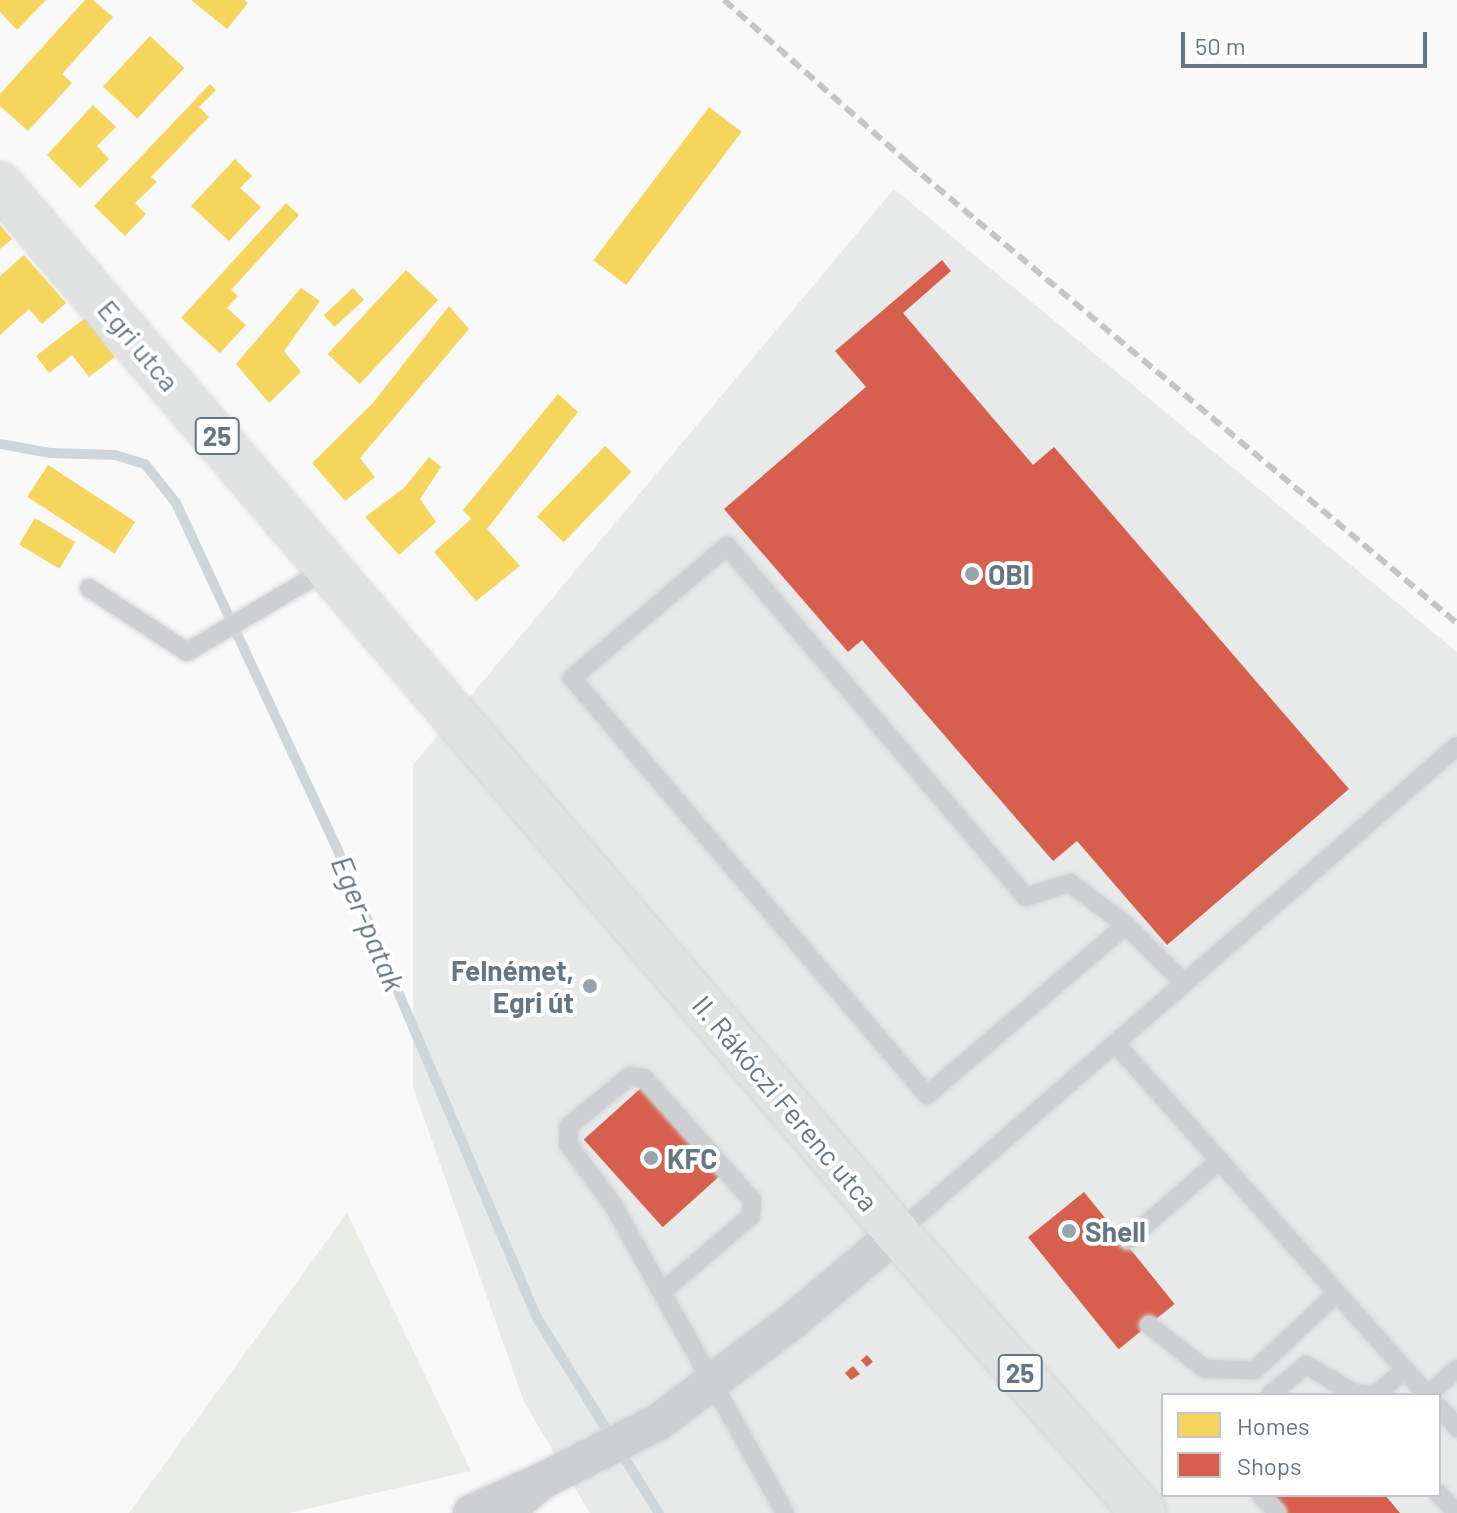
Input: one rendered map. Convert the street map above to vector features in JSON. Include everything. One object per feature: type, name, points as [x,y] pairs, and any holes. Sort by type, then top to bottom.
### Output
[{"type":"main road","name":"Egri utca","points":[[0,185],[433,688]]},
{"type":"main road","name":"II. Rákóczi Ferenc utca","points":[[433,688],[897,1233],[1144,1513]]},
{"type":"street","points":[[471,1513],[594,1458],[657,1423],[712,1385],[897,1233]]},
{"type":"street","points":[[505,1513],[540,1482]]},
{"type":"lane","points":[[1126,925],[927,1095],[572,678],[727,546],[1026,897],[1070,883],[1126,925],[1184,983]]},
{"type":"lane","points":[[89,588],[187,652],[279,601],[329,568]]},
{"type":"lane","points":[[897,1233],[1457,746]]},
{"type":"lane","points":[[1115,1043],[1426,1393]]},
{"type":"lane","points":[[662,1292],[751,1216],[752,1200],[644,1078],[630,1076],[569,1126],[568,1144],[613,1205],[785,1513]]},
{"type":"lane","points":[[1128,1240],[1220,1160]]},
{"type":"lane","points":[[1149,1325],[1205,1369],[1255,1370],[1336,1294]]},
{"type":"lane","points":[[1272,1393],[1306,1365],[1354,1393]]},
{"type":"lane","points":[[1430,1393],[1457,1369]]},
{"type":"lane","points":[[1375,1393],[1405,1370]]},
{"type":"lane","points":[[1441,1409],[1457,1428]]},
{"type":"lane","points":[[1441,1496],[1456,1513]]},
{"type":"lane","points":[[1263,1497],[1277,1513]]},
{"type":"shaded area","points":[[894,189],[1457,652],[1457,1513],[590,1513],[524,1402],[413,1087],[413,765]]},
{"type":"shaded area","points":[[347,1213],[471,1471],[289,1513],[129,1513]]},
{"type":"building: Homes","points":[[0,0],[46,0],[17,30],[0,12]]},
{"type":"building: Homes","points":[[85,0],[93,0],[113,17],[62,74],[72,83],[28,131],[0,106],[0,94]]},
{"type":"building: Homes","points":[[191,0],[244,0],[248,3],[227,29]]},
{"type":"building: Homes","points":[[150,36],[184,68],[137,119],[103,86]]},
{"type":"building: Homes","points":[[210,84],[216,90],[199,107],[209,117],[151,177],[157,182],[135,203],[146,214],[125,236],[94,206]]},
{"type":"building: Homes","points":[[93,105],[116,127],[97,146],[109,159],[80,188],[47,155]]},
{"type":"building: Homes","points":[[709,107],[742,132],[626,285],[593,260]]},
{"type":"building: Homes","points":[[235,159],[252,176],[240,188],[261,207],[229,241],[191,206]]},
{"type":"building: Homes","points":[[286,203],[299,215],[231,290],[238,296],[227,308],[246,325],[220,353],[181,318]]},
{"type":"building: Homes","points":[[0,225],[12,239],[0,249]]},
{"type":"building: Homes","points":[[24,255],[66,303],[42,324],[29,309],[0,335],[0,276]]},
{"type":"building: Homes","points":[[406,270],[438,300],[360,384],[328,354]]},
{"type":"building: Homes","points":[[301,288],[320,301],[284,351],[301,372],[269,403],[236,364]]},
{"type":"building: Homes","points":[[353,288],[364,300],[335,327],[324,315]]},
{"type":"building: Homes","points":[[449,306],[469,329],[360,458],[375,477],[345,501],[312,463],[372,404]]},
{"type":"building: Homes","points":[[85,318],[115,357],[89,377],[72,355],[49,373],[36,356]]},
{"type":"building: Homes","points":[[558,394],[578,412],[487,529],[520,566],[476,601],[434,552],[471,519],[463,510]]},
{"type":"building: Homes","points":[[605,446],[632,472],[564,542],[537,516]]},
{"type":"building: Homes","points":[[429,457],[441,467],[420,499],[436,522],[399,555],[365,517],[404,488]]},
{"type":"building: Homes","points":[[48,465],[135,522],[115,554],[27,497]]},
{"type":"building: Homes","points":[[35,518],[75,542],[59,569],[19,545]]},
{"type":"building: Shops","name":"OBI","points":[[942,260],[951,271],[903,313],[1033,465],[1054,447],[1349,789],[1167,945],[1077,841],[1053,861],[862,640],[848,652],[724,509],[866,387],[835,351]]},
{"type":"building: Shops","name":"KFC","points":[[641,1088],[720,1176],[663,1227],[584,1140]]},
{"type":"building: Shops","points":[[1084,1192],[1175,1304],[1119,1349],[1028,1237]]},
{"type":"building: Shops","points":[[867,1355],[873,1362],[867,1367],[861,1360]]},
{"type":"building: Shops","points":[[853,1366],[860,1374],[851,1380],[845,1373]]},
{"type":"building: Shops","points":[[1269,1497],[1387,1497],[1400,1513],[1283,1513]]},
{"type":"waterway","name":"Eger-patak","points":[[0,444],[50,453],[115,455],[145,464],[176,503],[336,846],[537,1318],[659,1513]]},
{"type":"railway","points":[[724,0],[908,163],[1457,623]]},
{"type":"place","name":"OBI","points":[[972,574]]},
{"type":"place","name":"Felnémet, Egri út","points":[[590,986]]},
{"type":"place","name":"KFC","points":[[651,1158]]},
{"type":"place","name":"Shell","points":[[1069,1231]]}]
